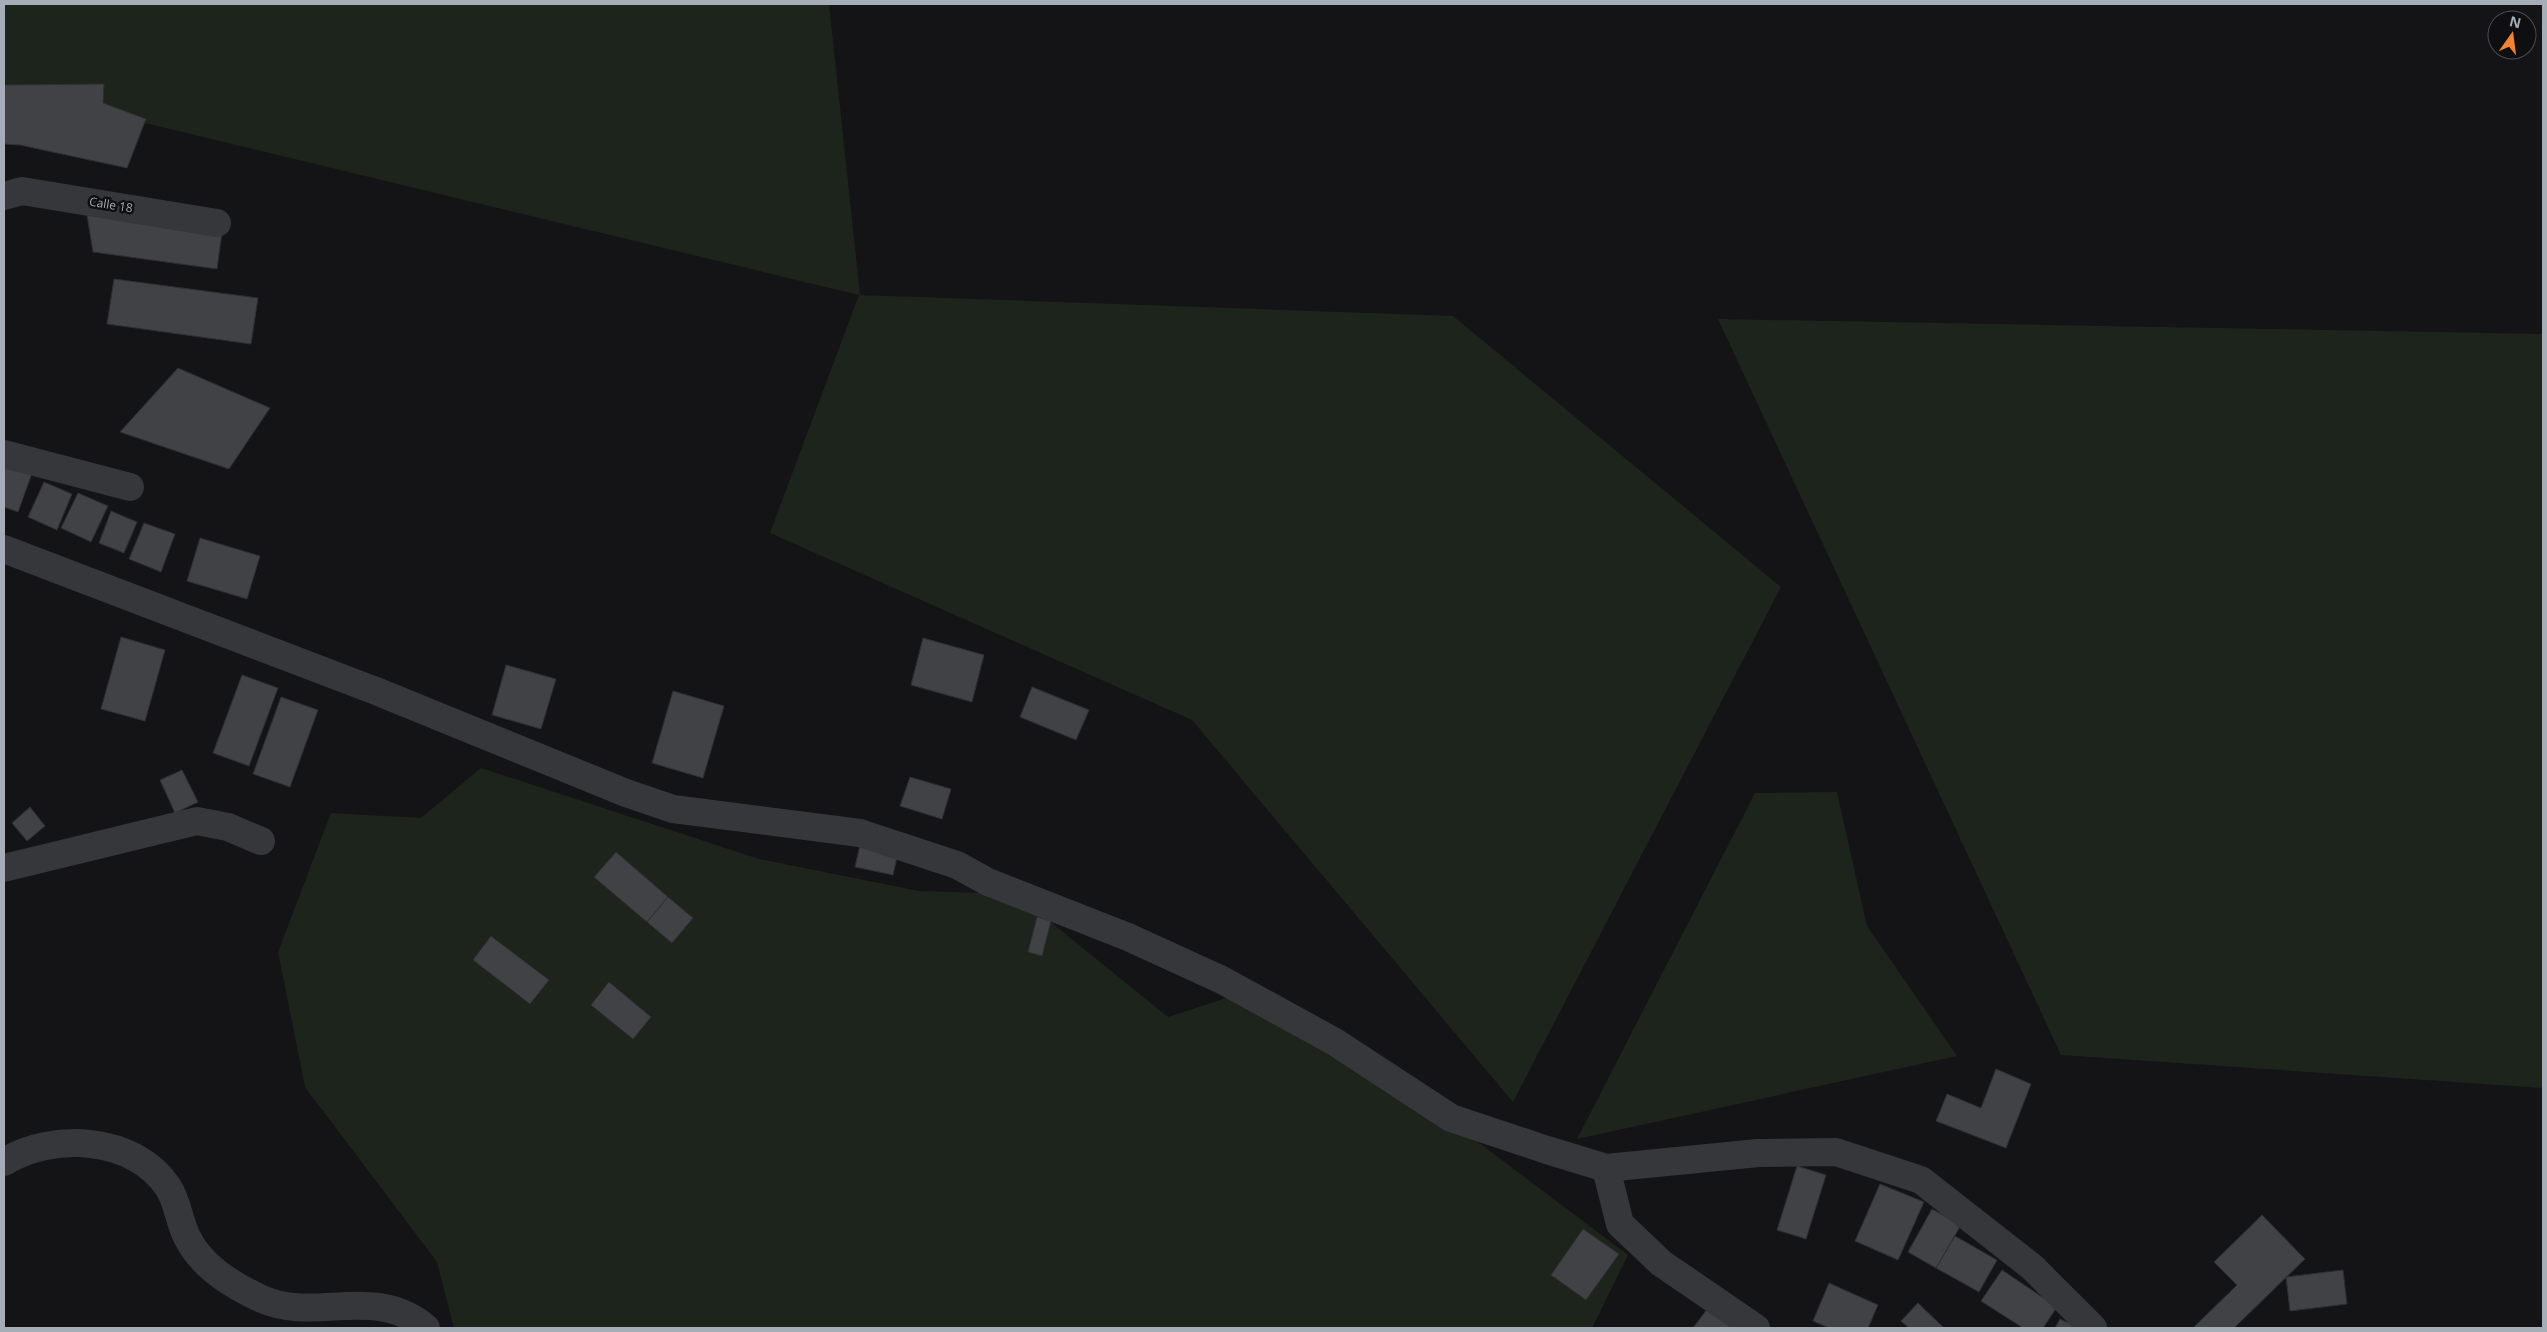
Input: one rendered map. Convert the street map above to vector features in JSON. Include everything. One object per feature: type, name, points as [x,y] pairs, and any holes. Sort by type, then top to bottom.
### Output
[{"type":"street","name":"Calle 18","points":[[4,195],[22,191],[217,223]]},
{"type":"street","points":[[4,454],[130,487]]},
{"type":"street","points":[[4,549],[358,684],[626,793],[673,809],[860,833],[957,865],[988,882],[1128,936],[1222,980],[1335,1042],[1450,1118],[1606,1168],[1758,1153],[1836,1152],[1921,1180],[2032,1267],[2093,1328]]},
{"type":"street","points":[[4,868],[197,821],[228,827],[261,841]]},
{"type":"street","points":[[4,1162],[18,1153],[76,1142],[114,1148],[145,1162],[169,1188],[187,1238],[209,1267],[238,1286],[263,1300],[295,1307],[360,1304],[393,1309],[426,1328]]},
{"type":"street","points":[[1606,1168],[1620,1224],[1661,1263],[1756,1328]]},
{"type":"shaded area","points":[[4,4],[829,4],[860,295],[1453,316],[1781,587],[1513,1102],[1192,720],[770,533],[859,295],[4,89]]},
{"type":"shaded area","points":[[1718,319],[2543,334],[2543,1088],[2061,1055]]},
{"type":"shaded area","points":[[481,768],[759,859],[919,891],[1016,894],[1168,1017],[1254,989],[1341,1039],[1628,1255],[1592,1328],[454,1328],[437,1262],[305,1087],[278,952],[331,813],[421,818]]},
{"type":"shaded area","points":[[1837,792],[1867,926],[1957,1056],[1577,1139],[1755,793]]},
{"type":"building","points":[[104,84],[103,103],[146,119],[127,168],[20,145],[4,144],[4,85]]},
{"type":"building","points":[[87,215],[222,233],[217,269],[93,252]]},
{"type":"building","points":[[114,279],[258,298],[251,344],[107,324]]},
{"type":"building","points":[[178,368],[270,408],[229,469],[120,432]]},
{"type":"building","points":[[10,456],[35,465],[18,512],[4,507],[4,472]]},
{"type":"building","points":[[44,482],[72,494],[57,530],[28,517]]},
{"type":"building","points":[[78,493],[108,506],[91,542],[61,528]]},
{"type":"building","points":[[111,511],[137,522],[124,553],[99,543]]},
{"type":"building","points":[[144,523],[175,534],[161,572],[129,559]]},
{"type":"building","points":[[200,538],[260,556],[247,599],[187,581]]},
{"type":"building","points":[[121,637],[165,650],[145,721],[101,709]]},
{"type":"building","points":[[923,638],[984,655],[972,702],[911,685]]},
{"type":"building","points":[[506,665],[556,679],[541,729],[492,715]]},
{"type":"building","points":[[242,675],[278,688],[249,766],[213,753]]},
{"type":"building","points":[[1032,687],[1089,710],[1076,740],[1020,717]]},
{"type":"building","points":[[673,691],[724,706],[703,778],[652,763]]},
{"type":"building","points":[[281,697],[318,710],[290,787],[253,774]]},
{"type":"building","points":[[182,770],[198,802],[175,813],[160,780]]},
{"type":"building","points":[[910,777],[951,789],[942,819],[900,806]]},
{"type":"building","points":[[30,807],[45,826],[27,841],[12,823]]},
{"type":"building","points":[[860,845],[898,853],[893,875],[855,867]]},
{"type":"building","points":[[616,852],[668,897],[647,922],[594,877]]},
{"type":"building","points":[[668,897],[693,918],[672,943],[647,922]]},
{"type":"building","points":[[1037,917],[1051,921],[1042,956],[1028,952]]},
{"type":"building","points":[[491,936],[549,980],[530,1004],[473,960]]},
{"type":"building","points":[[609,982],[651,1017],[633,1039],[591,1005]]},
{"type":"building","points":[[1996,1069],[2031,1084],[2006,1148],[1936,1121],[1947,1094],[1981,1108]]},
{"type":"building","points":[[1797,1166],[1826,1175],[1806,1239],[1777,1230]]},
{"type":"building","points":[[1880,1184],[1924,1202],[1898,1260],[1855,1241]]},
{"type":"building","points":[[1932,1209],[1961,1225],[1936,1268],[1908,1252]]},
{"type":"building","points":[[2262,1215],[2305,1259],[2234,1328],[2193,1328],[2237,1285],[2214,1262]]},
{"type":"building","points":[[1583,1229],[1619,1254],[1586,1300],[1551,1275]]},
{"type":"building","points":[[1955,1236],[1997,1260],[1979,1292],[1936,1268]]},
{"type":"building","points":[[2002,1270],[2057,1307],[2043,1328],[2023,1328],[1981,1301]]},
{"type":"building","points":[[2343,1270],[2347,1304],[2290,1311],[2286,1277]]},
{"type":"building","points":[[1829,1283],[1878,1305],[1868,1328],[1829,1328],[1813,1321]]},
{"type":"building","points":[[1918,1303],[1944,1328],[1909,1328],[1901,1321]]},
{"type":"building","points":[[1708,1308],[1734,1328],[1693,1328]]},
{"type":"building","points":[[2060,1319],[2080,1328],[2055,1328]]}]
